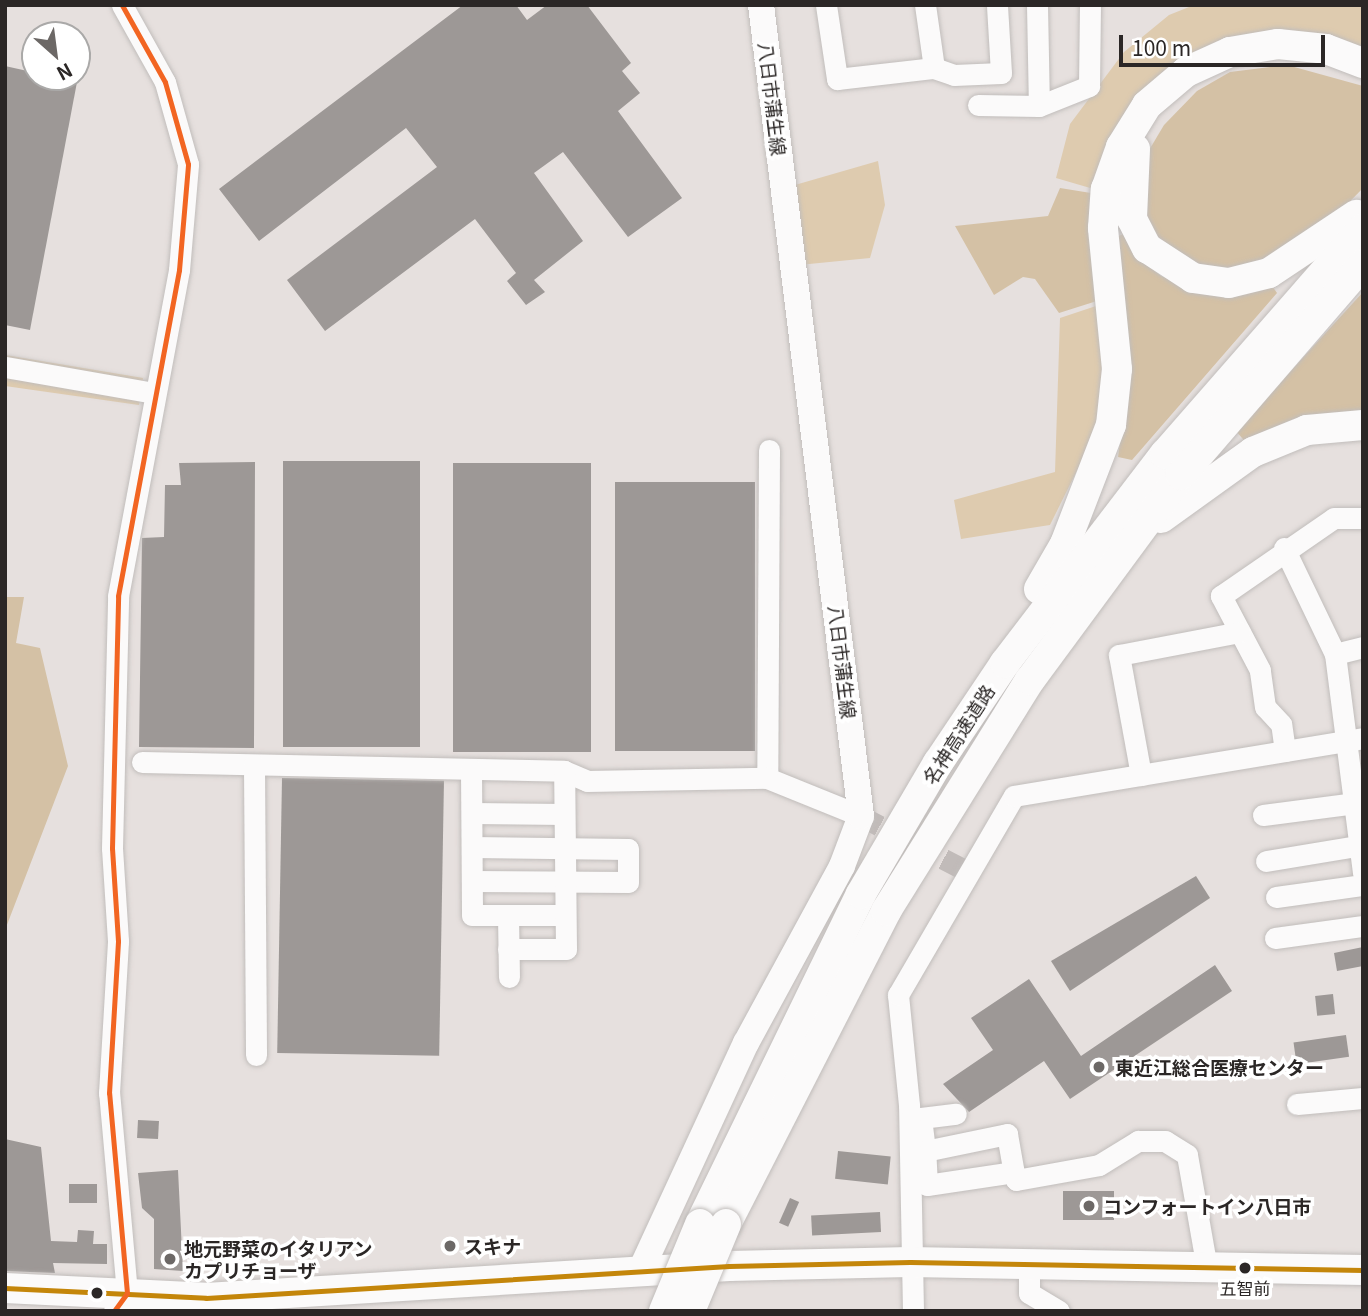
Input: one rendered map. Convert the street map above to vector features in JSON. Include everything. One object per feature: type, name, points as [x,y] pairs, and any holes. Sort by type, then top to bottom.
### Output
[{"type":"highway","points":[[860,894],[931,759],[1065,544],[1111,425],[1117,369],[1103,228],[1107,189],[1121,147],[1147,106],[1186,72],[1230,52],[1278,44],[1326,49],[1363,63]]},
{"type":"highway","points":[[1363,75],[1278,56],[1234,63],[1193,82],[1159,113],[1134,152],[1129,189],[1132,219],[1147,248],[1193,278],[1229,283],[1269,273],[1305,254],[1363,210]]},
{"type":"highway","name":"名神高速道路","points":[[690,1311],[713,1224],[860,894],[938,763],[1076,566],[1165,454],[1363,228]]},
{"type":"highway","name":"名神高速道路","points":[[664,1311],[886,911],[1022,691],[1122,552],[1363,264]]},
{"type":"highway","points":[[1122,552],[1254,452],[1307,430],[1363,425]]},
{"type":"highway","points":[[5,1288],[120,1302],[640,1272],[910,1262],[1363,1270]]},
{"type":"main road","name":"八日市蒲生線","points":[[640,1272],[746,1042],[842,866],[861,816],[761,5]]},
{"type":"street","points":[[120,1302],[109,1093],[118,941],[112,848],[118,596],[179,270],[188,164],[164,82],[122,5]]},
{"type":"street","points":[[826,5],[836,79],[934,68],[954,75],[1001,73],[997,5]]},
{"type":"street","points":[[925,5],[934,68]]},
{"type":"street","points":[[1037,5],[1039,106]]},
{"type":"street","points":[[978,105],[1039,106],[1089,86],[1090,5]]},
{"type":"street","points":[[5,367],[154,393]]},
{"type":"street","points":[[767,778],[769,450]]},
{"type":"street","points":[[1285,751],[1281,724],[1265,707],[1260,670],[1221,596],[1284,548],[1334,518],[1363,518]]},
{"type":"street","points":[[1284,548],[1335,654],[1353,739],[1363,873]]},
{"type":"street","points":[[1141,775],[1119,655],[1240,632]]},
{"type":"street","points":[[1335,654],[1363,647]]},
{"type":"street","points":[[913,1311],[909,1105],[898,995],[1014,796],[1353,739]]},
{"type":"street","points":[[142,762],[564,771],[587,781],[767,778],[861,816]]},
{"type":"street","points":[[254,765],[256,1055]]},
{"type":"street","points":[[471,769],[472,915],[565,915]]},
{"type":"street","points":[[508,949],[566,949],[563,881],[564,771]]},
{"type":"street","points":[[1263,816],[1357,803]]},
{"type":"street","points":[[472,813],[564,814]]},
{"type":"street","points":[[1266,861],[1360,845]]},
{"type":"street","points":[[472,847],[628,849],[628,882],[472,881]]},
{"type":"street","points":[[1276,897],[1363,885]]},
{"type":"street","points":[[508,915],[509,976]]},
{"type":"street","points":[[1275,938],[1363,926]]},
{"type":"street","points":[[1297,1104],[1363,1098]]},
{"type":"street","points":[[956,1114],[921,1118],[927,1185],[1014,1172]]},
{"type":"street","points":[[925,1151],[1007,1134],[1016,1180],[1098,1165],[1138,1141],[1165,1141],[1187,1155],[1208,1268]]},
{"type":"street","points":[[1029,1265],[1028,1293],[1059,1311]]},
{"type":"street","points":[[206,1298],[258,1311]]},
{"type":"shaded area","points":[[1194,5],[1363,5],[1363,57],[1193,60],[1097,190],[1056,178],[1070,124],[1124,52],[1169,15]]},
{"type":"shaded area","points":[[1287,65],[1363,86],[1363,188],[1326,226],[1261,263],[1219,270],[1184,262],[1152,238],[1140,208],[1139,167],[1164,125],[1197,91],[1230,72]]},
{"type":"shaded area","points":[[878,161],[885,205],[870,258],[799,265],[788,187]]},
{"type":"shaded area","points":[[1060,188],[1097,194],[1100,300],[1059,313],[1035,279],[1023,277],[994,295],[955,226],[1048,216]]},
{"type":"shaded area","points":[[1124,234],[1138,257],[1161,276],[1191,287],[1270,283],[1277,293],[1132,460],[1118,457],[1126,399],[1113,238]]},
{"type":"shaded area","points":[[1363,292],[1363,414],[1248,445],[1236,431]]},
{"type":"shaded area","points":[[1099,305],[1106,371],[1101,422],[1050,525],[961,539],[954,500],[1055,472],[1060,318]]},
{"type":"shaded area","points":[[5,355],[143,378],[139,405],[5,386]]},
{"type":"shaded area","points":[[5,597],[24,597],[16,643],[40,648],[68,766],[5,930]]},
{"type":"building","points":[[463,5],[516,5],[527,20],[547,5],[587,5],[631,63],[622,71],[640,93],[618,111],[682,198],[628,237],[563,152],[534,173],[583,241],[534,280],[545,292],[526,305],[507,281],[516,273],[475,219],[325,331],[287,280],[437,167],[406,128],[259,241],[219,189]]},
{"type":"building","points":[[5,66],[21,70],[21,91],[75,91],[30,330],[5,325]]},
{"type":"building","points":[[283,461],[420,461],[420,747],[283,747]]},
{"type":"building","points":[[255,462],[254,748],[139,747],[142,538],[164,537],[165,485],[181,485],[179,463]]},
{"type":"building","points":[[453,463],[591,463],[591,752],[453,752]]},
{"type":"building","points":[[615,482],[755,482],[755,751],[615,751]]},
{"type":"building","points":[[282,778],[444,781],[439,1056],[277,1053]]},
{"type":"building","points":[[1196,876],[1210,898],[1070,991],[1051,961]]},
{"type":"building","points":[[1363,947],[1363,966],[1337,971],[1334,953]]},
{"type":"building","points":[[1215,965],[1232,991],[1070,1099],[1044,1061],[969,1112],[943,1084],[993,1050],[971,1018],[1029,979],[1081,1056]]},
{"type":"building","points":[[1333,994],[1335,1014],[1317,1016],[1315,996]]},
{"type":"building","points":[[1346,1035],[1349,1057],[1297,1064],[1294,1042]]},
{"type":"building","points":[[138,1120],[159,1121],[158,1139],[137,1138]]},
{"type":"building","points":[[5,1139],[41,1147],[51,1241],[77,1242],[78,1230],[94,1231],[93,1244],[107,1244],[107,1264],[53,1263],[55,1273],[5,1271]]},
{"type":"building","points":[[838,1151],[891,1157],[888,1184],[835,1179]]},
{"type":"building","points":[[178,1170],[183,1271],[154,1269],[154,1219],[142,1208],[138,1173]]},
{"type":"building","points":[[69,1184],[97,1184],[97,1203],[69,1203]]},
{"type":"building","name":"コンフォートイン八日市","points":[[1063,1191],[1114,1191],[1114,1220],[1063,1220]]},
{"type":"building","points":[[790,1198],[799,1202],[788,1227],[779,1223]]},
{"type":"building","points":[[880,1212],[881,1232],[812,1236],[811,1216]]},
{"type":"tunnel","points":[[861,816],[969,872]]},
{"type":"transit line","points":[[114,1311],[127,1293],[109,1093],[118,941],[112,848],[118,596],[179,270],[188,164],[165,82],[122,5]]},
{"type":"transit line","points":[[5,1288],[206,1298],[729,1266],[910,1262],[1363,1270]]},
{"type":"place","name":"東近江総合医療センター","points":[[1099,1067]]},
{"type":"place","name":"コンフォートイン八日市","points":[[1089,1206]]},
{"type":"place","name":"スキナ","points":[[450,1246]]},
{"type":"place","name":"地元野菜のイタリアン カプリチョーザ","points":[[170,1259]]},
{"type":"place","name":"五智前","points":[[1245,1268]]}]
